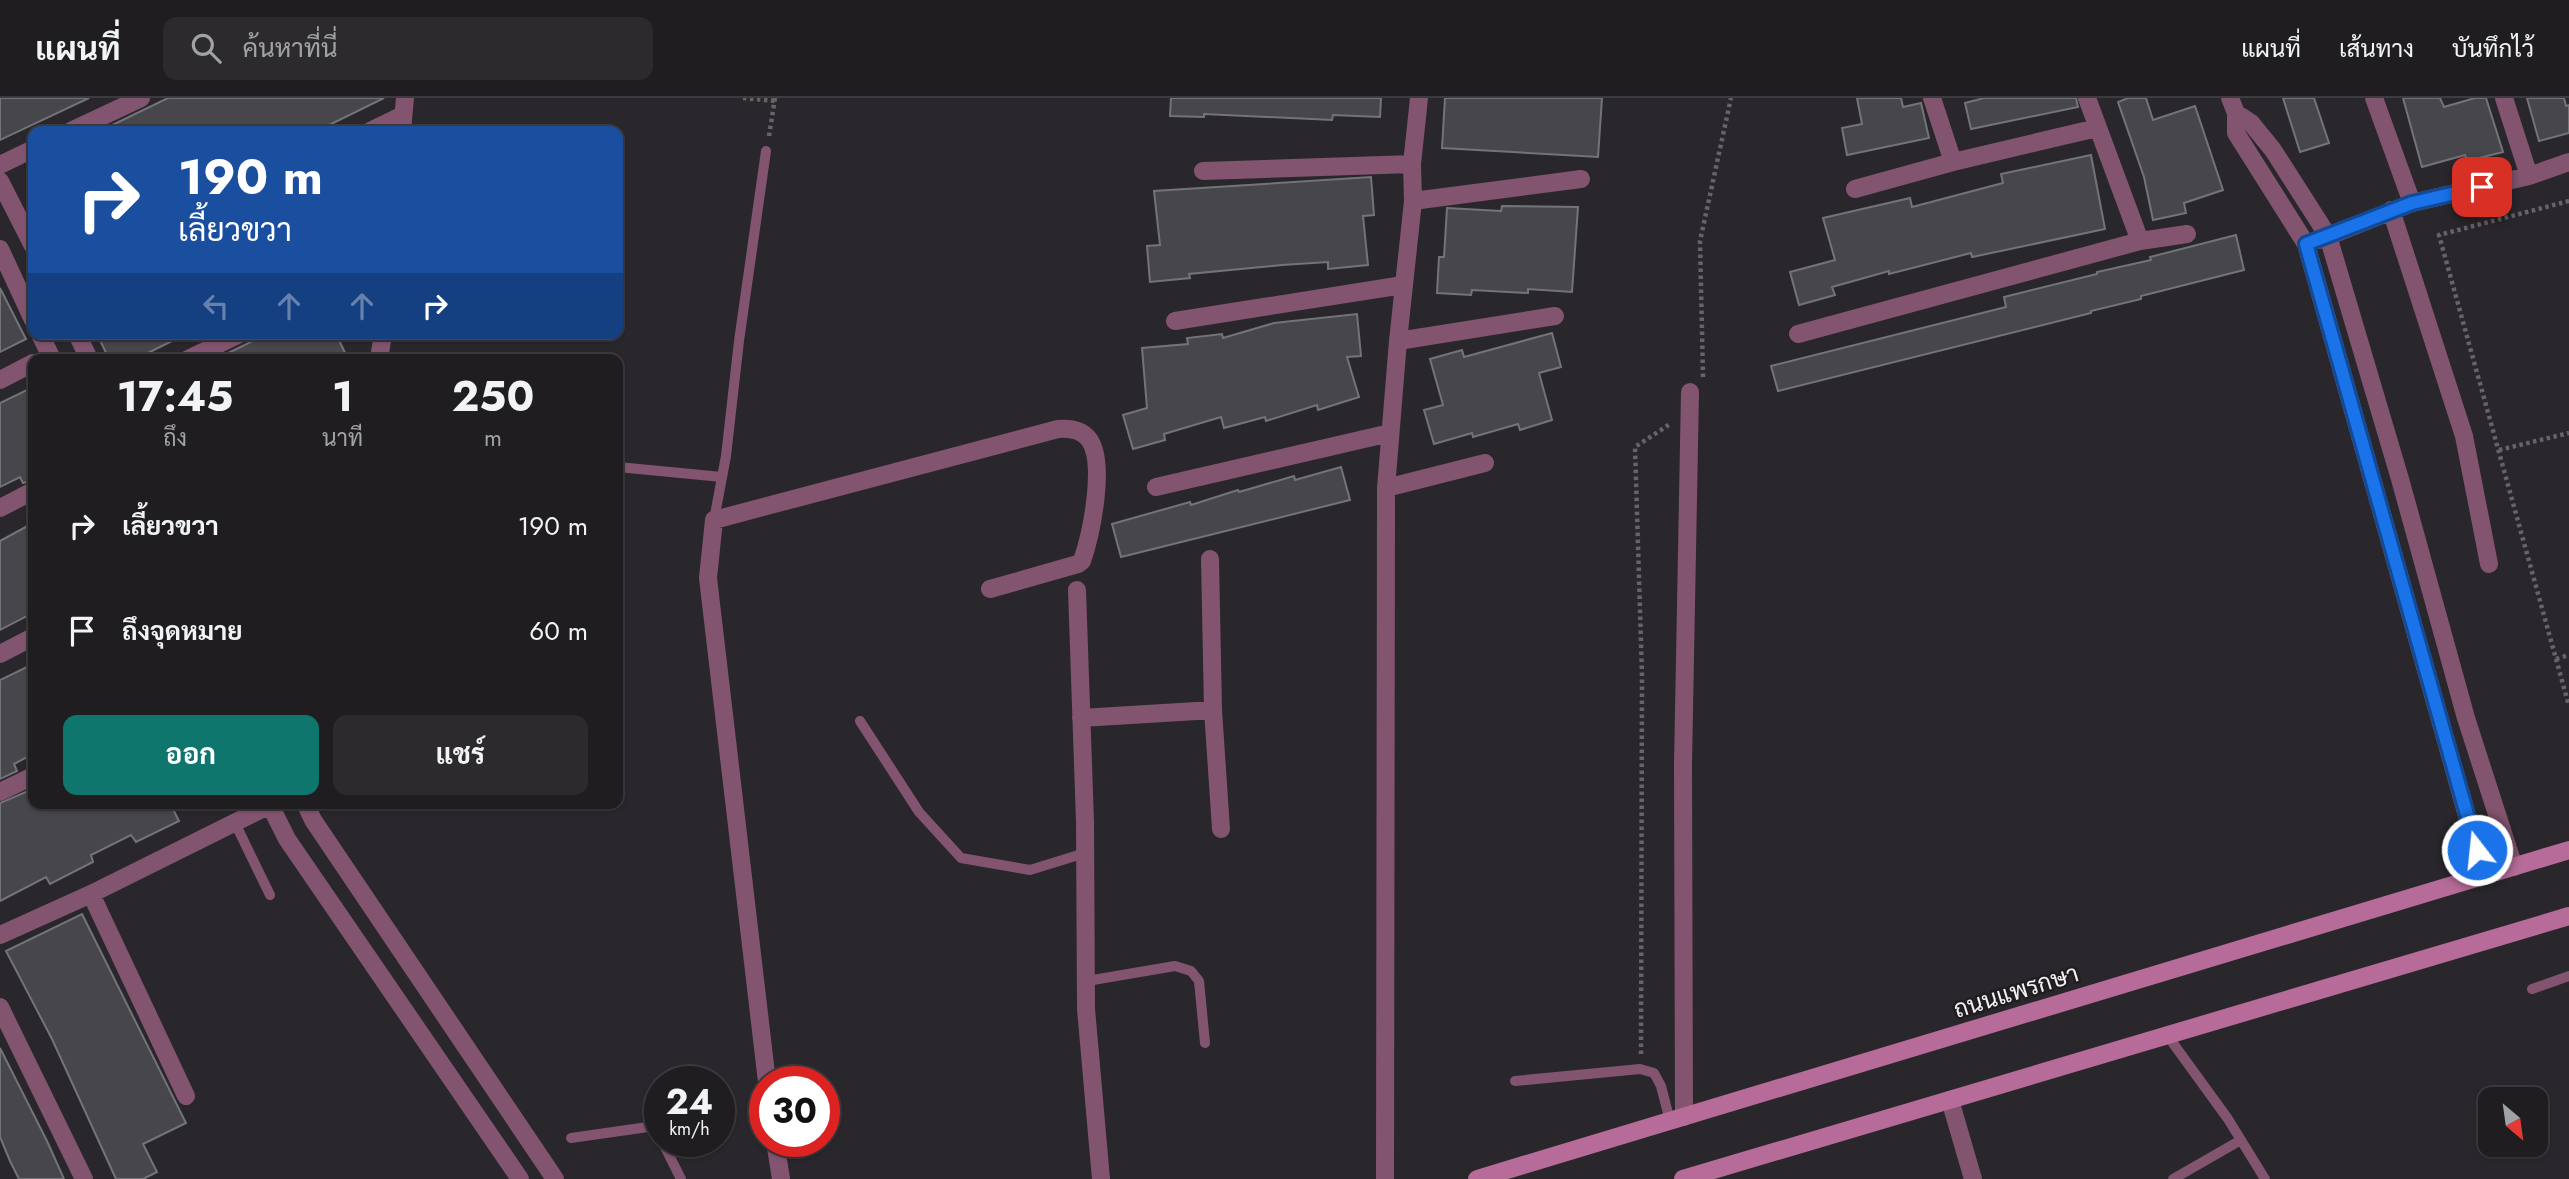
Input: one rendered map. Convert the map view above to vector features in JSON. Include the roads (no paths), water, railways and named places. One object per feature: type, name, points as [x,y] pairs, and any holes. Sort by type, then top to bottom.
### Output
[{"type":"main road","name":"ถนนแพรกษา","points":[[1477,1179],[2569,850]]},
{"type":"main road","points":[[1683,1179],[2569,916]]},
{"type":"street","points":[[82,126],[142,98]]},
{"type":"street","points":[[1385,1179],[1386,488],[1413,201],[1412,164],[1419,98]]},
{"type":"street","points":[[1932,98],[1953,162]]},
{"type":"street","points":[[2087,98],[2140,241]]},
{"type":"street","points":[[2374,98],[2412,203]]},
{"type":"street","points":[[2504,98],[2529,176]]},
{"type":"street","points":[[2233,106],[2251,122],[2273,150],[2328,236],[2466,718],[2514,867]]},
{"type":"street","points":[[2233,106],[2236,133],[2306,244],[2484,876]]},
{"type":"street","points":[[380,126],[403,115]]},
{"type":"street","points":[[1855,189],[1953,162],[2097,128]]},
{"type":"street","points":[[0,165],[28,151]]},
{"type":"street","points":[[2306,244],[2412,203],[2529,176],[2569,162]]},
{"type":"street","points":[[1203,170],[1412,164]]},
{"type":"street","points":[[1413,201],[1581,179]]},
{"type":"street","points":[[0,181],[28,236]]},
{"type":"street","points":[[2391,210],[2464,436],[2489,564]]},
{"type":"street","points":[[1798,334],[2140,241],[2187,234]]},
{"type":"street","points":[[0,249],[28,309]]},
{"type":"street","points":[[1175,321],[1403,285]]},
{"type":"street","points":[[1398,341],[1555,316]]},
{"type":"street","points":[[198,354],[228,340]]},
{"type":"street","points":[[0,380],[28,366]]},
{"type":"street","points":[[1677,1119],[1682,764],[1697,390]]},
{"type":"street","points":[[765,1066],[708,578],[714,520],[1058,429],[1078,430],[1093,447],[1096,470],[1093,522],[1082,561],[990,589]]},
{"type":"street","points":[[1156,487],[1390,433]]},
{"type":"street","points":[[1386,488],[1485,464]]},
{"type":"street","points":[[0,508],[28,494]]},
{"type":"street","points":[[1210,559],[1213,710],[1221,829]]},
{"type":"street","points":[[1077,590],[1085,853],[1086,1009],[1101,1179]]},
{"type":"street","points":[[0,653],[28,639]]},
{"type":"street","points":[[1081,718],[1213,710]]},
{"type":"street","points":[[0,792],[28,778]]},
{"type":"street","points":[[0,934],[91,894],[261,809]]},
{"type":"street","points":[[273,809],[286,839],[520,1179]]},
{"type":"street","points":[[308,809],[555,1179]]},
{"type":"street","points":[[91,894],[186,1096]]},
{"type":"street","points":[[407,1014],[433,998]]},
{"type":"street","points":[[0,1007],[84,1179]]},
{"type":"street","points":[[1950,1100],[1973,1179]]},
{"type":"street","points":[[778,1157],[781,1179]]},
{"type":"lane","points":[[714,520],[766,151]]},
{"type":"lane","points":[[623,467],[722,477]]},
{"type":"lane","points":[[860,721],[919,812],[961,858],[1030,870],[1085,853]]},
{"type":"lane","points":[[234,823],[270,895]]},
{"type":"lane","points":[[1087,981],[1175,965],[1192,971],[1199,981],[1205,1043]]},
{"type":"lane","points":[[2532,989],[2569,976]]},
{"type":"lane","points":[[2167,1035],[2241,1140],[2265,1179]]},
{"type":"lane","points":[[1515,1081],[1640,1069],[1654,1073],[1677,1119]]},
{"type":"lane","points":[[570,1138],[644,1132]]},
{"type":"lane","points":[[2173,1179],[2241,1140]]},
{"type":"lane","points":[[670,1157],[681,1179]]}]
